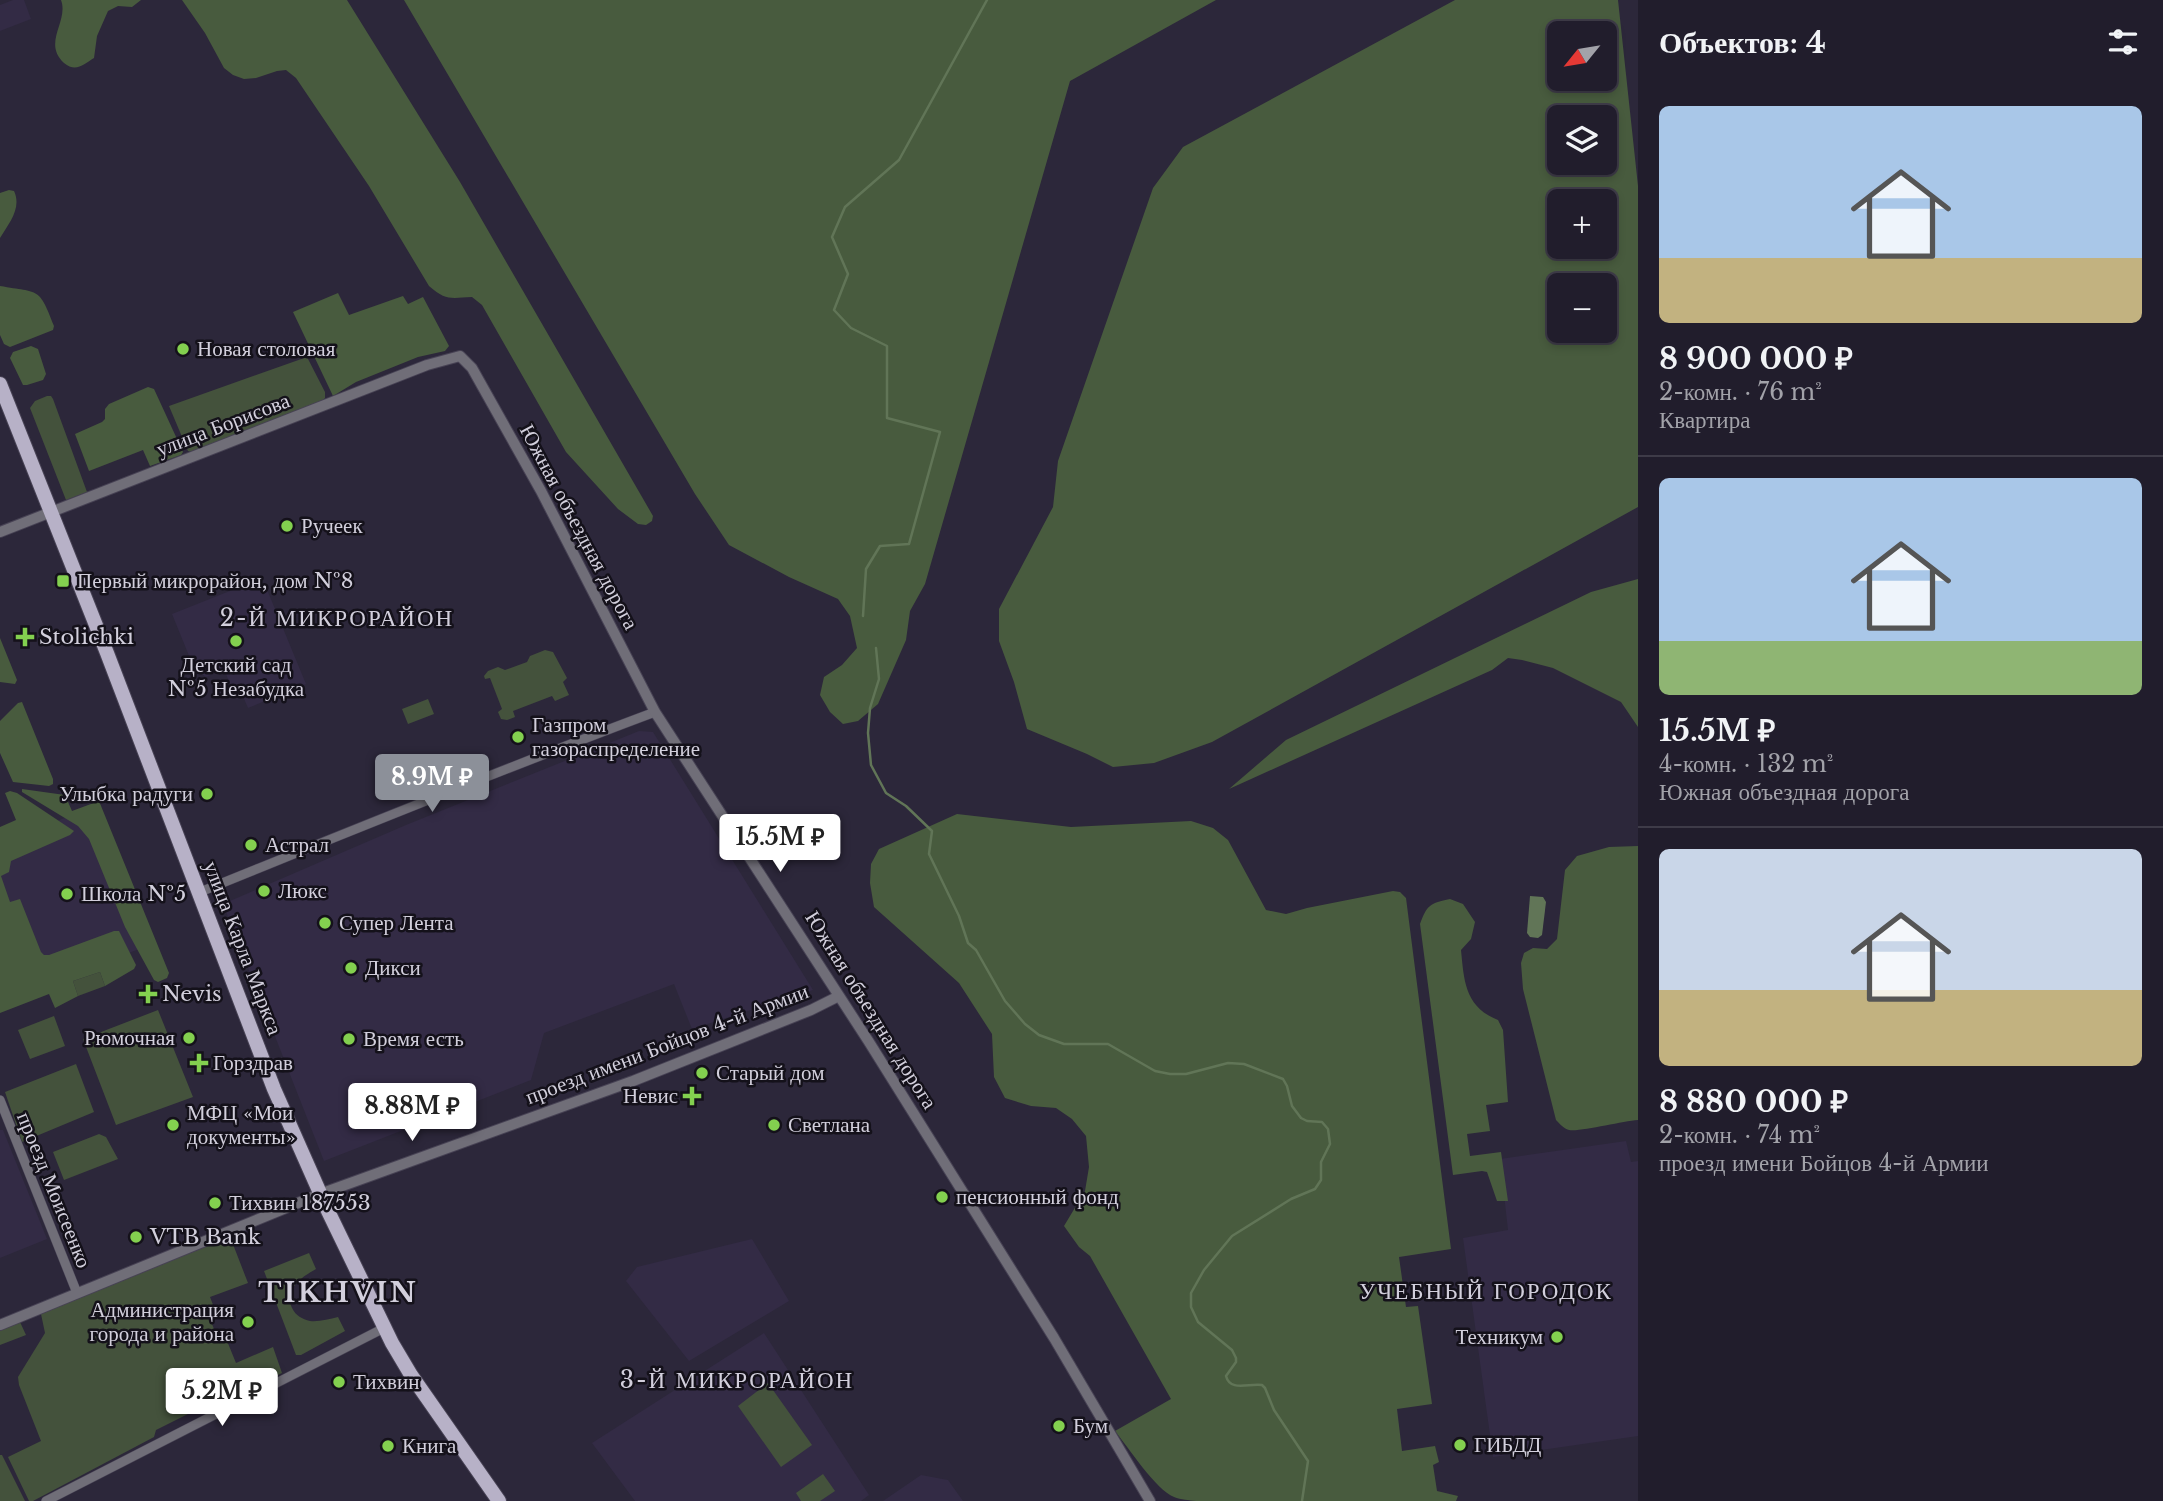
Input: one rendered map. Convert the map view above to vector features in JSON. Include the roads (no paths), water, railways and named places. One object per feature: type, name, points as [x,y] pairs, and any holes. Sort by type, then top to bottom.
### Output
[{"type":"main road","name":"улица Карла Маркса","points":[[0,384],[200,892],[270,1079],[320,1194],[384,1328],[411,1375],[499,1501]]},
{"type":"street","name":"улица Борисова","points":[[0,532],[427,365],[460,356]]},
{"type":"street","name":"Южная объездная дорога","points":[[460,356],[472,368],[541,491],[655,712],[839,996],[1054,1338],[1150,1501]]},
{"type":"street","points":[[200,892],[478,779],[655,712]]},
{"type":"street","name":"проезд имени Бойцов 4-й Армии","points":[[0,1325],[320,1194],[633,1081],[839,996]]},
{"type":"street","name":"проезд Моисеенко","points":[[0,1100],[77,1293]]},
{"type":"street","points":[[46,1501],[384,1328]]},
{"type":"waterway","points":[[863,616],[866,569],[880,546],[909,544],[940,432],[887,418],[887,346],[851,328],[834,310],[848,274],[832,237],[845,207],[899,160],[987,0]]},
{"type":"waterway","points":[[876,648],[879,679],[870,708],[868,733],[871,765],[886,793],[906,806],[932,831],[929,854],[959,916],[968,943],[976,950],[1005,1001],[1025,1024],[1039,1035],[1064,1044],[1108,1044],[1155,1071],[1170,1074],[1186,1074],[1228,1063],[1244,1064],[1283,1079],[1292,1106],[1301,1118],[1322,1122],[1328,1129],[1330,1144],[1321,1162],[1321,1180],[1315,1189],[1291,1199],[1232,1236],[1204,1270],[1191,1293],[1191,1307],[1198,1322],[1232,1350],[1236,1358],[1226,1376],[1228,1381],[1236,1385],[1262,1385],[1274,1410],[1308,1461],[1302,1501]]},
{"type":"place","name":"Новая столовая","points":[[183,349]]},
{"type":"place","name":"Ручеек","points":[[287,526]]},
{"type":"place","name":"Первый микрорайон, дом №8","points":[[63,581]]},
{"type":"place","name":"Stolichki","points":[[25,637]]},
{"type":"place","name":"Детский сад №5 Незабудка","points":[[236,641]]},
{"type":"place","name":"Газпром газораспределение","points":[[518,737]]},
{"type":"place","name":"Улыбка радуги","points":[[207,794]]},
{"type":"place","name":"Астрал","points":[[251,845]]},
{"type":"place","name":"Люкс","points":[[264,891]]},
{"type":"place","name":"Школа №5","points":[[67,894]]},
{"type":"place","name":"Супер Лента","points":[[325,923]]},
{"type":"place","name":"Дикси","points":[[351,968]]},
{"type":"place","name":"Nevis","points":[[148,994]]},
{"type":"place","name":"Рюмочная","points":[[189,1038]]},
{"type":"place","name":"Время есть","points":[[349,1039]]},
{"type":"place","name":"Горздрав","points":[[199,1063]]},
{"type":"place","name":"Старый дом","points":[[702,1073]]},
{"type":"place","name":"Невис","points":[[692,1096]]},
{"type":"place","name":"МФЦ «Мои документы»","points":[[173,1125]]},
{"type":"place","name":"Светлана","points":[[774,1125]]},
{"type":"place","name":"пенсионный фонд","points":[[942,1197]]},
{"type":"place","name":"Тихвин 187553","points":[[215,1203]]},
{"type":"place","name":"VTB Bank","points":[[136,1237]]},
{"type":"place","name":"Администрация города и района","points":[[248,1322]]},
{"type":"place","name":"Техникум","points":[[1557,1337]]},
{"type":"place","name":"Тихвин","points":[[339,1382]]},
{"type":"place","name":"Бум","points":[[1059,1426]]},
{"type":"place","name":"ГИБДД","points":[[1460,1445]]},
{"type":"place","name":"Книга","points":[[388,1446]]},
{"type":"district","name":"2-Й МИКРОРАЙОН","points":[[337,618]]},
{"type":"district","name":"УЧЕБНЫЙ ГОРОДОК","points":[[1486,1291]]},
{"type":"district","name":"TIKHVIN","points":[[338,1292]]},
{"type":"district","name":"3-Й МИКРОРАЙОН","points":[[737,1380]]}]
